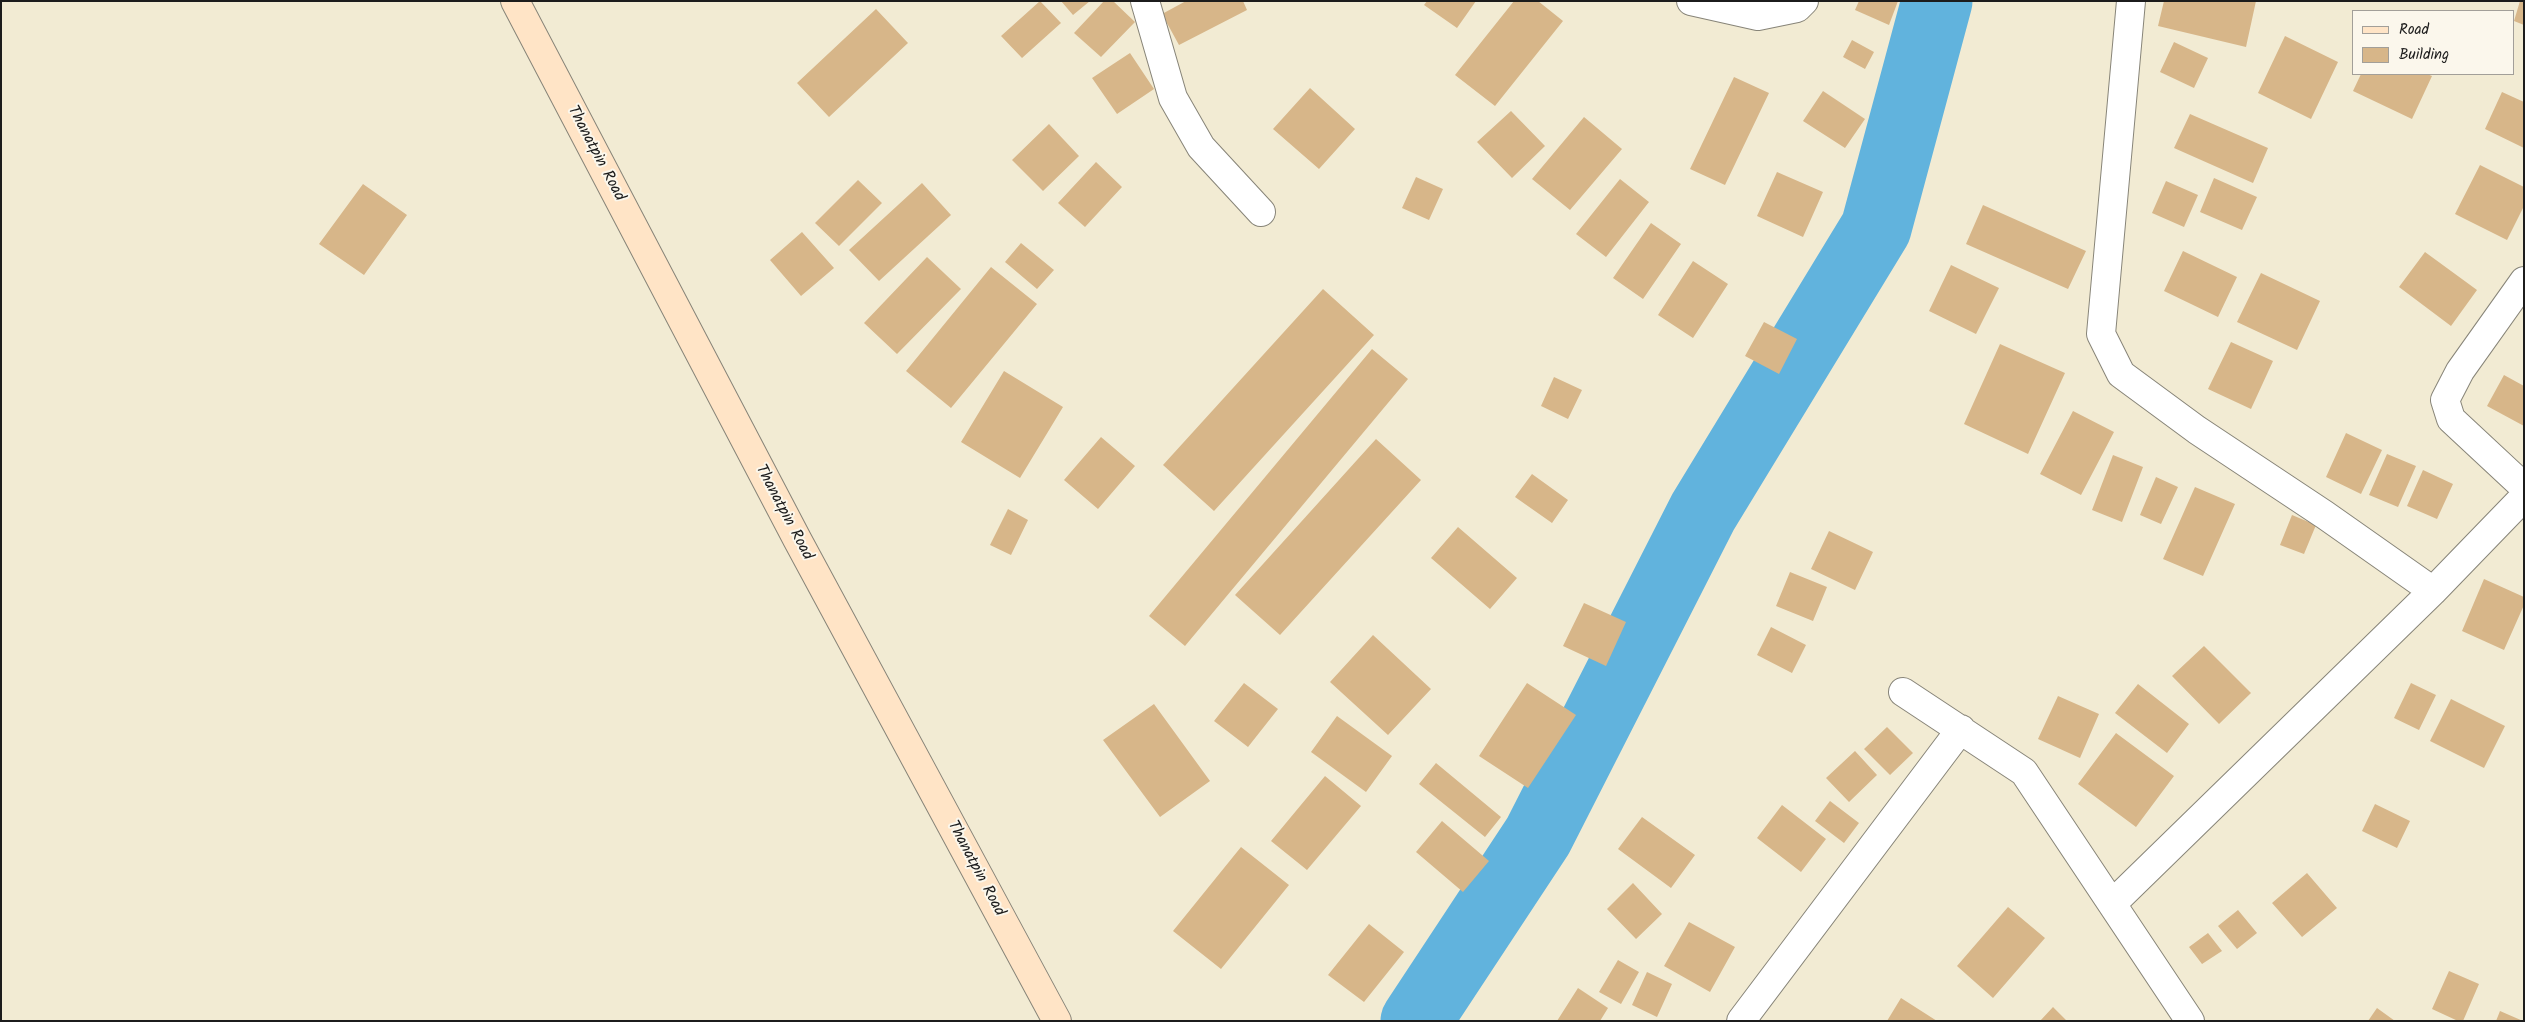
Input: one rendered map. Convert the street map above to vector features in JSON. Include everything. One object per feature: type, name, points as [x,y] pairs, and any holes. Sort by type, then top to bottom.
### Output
[{"type":"main road","name":"Thanatpin Road","points":[[515,1],[796,539],[1057,1021]]},
{"type":"street","points":[[1145,1],[1173,98],[1201,147],[1262,212]]},
{"type":"street","points":[[1691,1],[1758,16],[1797,8],[1804,1]]},
{"type":"street","points":[[2131,1],[2102,334],[2121,374],[2197,430],[2325,515],[2433,591]]},
{"type":"street","points":[[2524,281],[2460,371],[2445,400],[2451,419],[2524,487]]},
{"type":"street","points":[[2112,904],[2433,591],[2524,497]]},
{"type":"street","points":[[1903,692],[2024,772],[2190,1021]]},
{"type":"street","points":[[1741,1021],[1961,729]]},
{"type":"building","points":[[1040,1],[1061,23],[1022,58],[1001,36]]},
{"type":"building","points":[[1061,1],[1090,1],[1073,15]]},
{"type":"building","points":[[1104,1],[1113,1],[1135,22],[1101,57],[1074,33]]},
{"type":"building","points":[[1186,1],[1243,1],[1247,10],[1179,45],[1162,14]]},
{"type":"building","points":[[1427,1],[1476,1],[1457,28],[1424,5]]},
{"type":"building","points":[[1514,1],[1538,1],[1563,21],[1495,106],[1455,75]]},
{"type":"building","points":[[1859,1],[1898,1],[1889,25],[1855,10]]},
{"type":"building","points":[[2164,1],[2256,1],[2246,47],[2158,26]]},
{"type":"building","points":[[2520,1],[2524,1],[2524,25],[2515,21]]},
{"type":"building","points":[[876,9],[908,43],[829,117],[797,83]]},
{"type":"building","points":[[2285,36],[2338,62],[2311,119],[2258,93]]},
{"type":"building","points":[[1852,40],[1874,52],[1865,69],[1843,57]]},
{"type":"building","points":[[2174,42],[2208,58],[2194,88],[2160,72]]},
{"type":"building","points":[[1130,53],[1154,89],[1117,114],[1092,78]]},
{"type":"building","points":[[2361,75],[2432,76],[2412,119],[2353,91]]},
{"type":"building","points":[[1734,77],[1769,93],[1725,185],[1690,169]]},
{"type":"building","points":[[1310,88],[1355,129],[1319,169],[1273,129]]},
{"type":"building","points":[[1823,91],[1865,119],[1845,148],[1803,121]]},
{"type":"building","points":[[2502,92],[2524,102],[2524,148],[2485,129]]},
{"type":"building","points":[[1511,111],[1545,146],[1512,178],[1477,142]]},
{"type":"building","points":[[2190,114],[2268,148],[2253,183],[2174,148]]},
{"type":"building","points":[[1584,117],[1622,149],[1570,210],[1532,179]]},
{"type":"building","points":[[1049,124],[1079,156],[1043,191],[1012,160]]},
{"type":"building","points":[[1096,162],[1122,187],[1085,227],[1058,203]]},
{"type":"building","points":[[2480,165],[2524,187],[2524,206],[2507,240],[2455,214]]},
{"type":"building","points":[[1777,172],[1823,192],[1803,237],[1757,216]]},
{"type":"building","points":[[1416,177],[1443,189],[1429,220],[1402,208]]},
{"type":"building","points":[[2214,178],[2257,197],[2242,230],[2200,212]]},
{"type":"building","points":[[1620,179],[1649,202],[1606,257],[1576,234]]},
{"type":"building","points":[[858,180],[882,203],[839,246],[815,223]]},
{"type":"building","points":[[2166,181],[2198,195],[2184,227],[2152,213]]},
{"type":"building","points":[[922,183],[951,215],[879,281],[849,250]]},
{"type":"building","points":[[363,184],[407,215],[364,275],[319,244]]},
{"type":"building","points":[[1983,205],[2086,251],[2068,289],[1966,244]]},
{"type":"building","points":[[1651,223],[1681,244],[1643,299],[1613,278]]},
{"type":"building","points":[[802,232],[834,268],[801,296],[770,260]]},
{"type":"building","points":[[1021,243],[1054,270],[1037,289],[1005,262]]},
{"type":"building","points":[[2183,251],[2237,277],[2218,317],[2164,291]]},
{"type":"building","points":[[2425,252],[2477,290],[2451,326],[2399,287]]},
{"type":"building","points":[[927,257],[961,289],[897,354],[864,323]]},
{"type":"building","points":[[1693,261],[1728,284],[1693,338],[1658,315]]},
{"type":"building","points":[[1951,265],[1999,288],[1976,334],[1929,311]]},
{"type":"building","points":[[991,267],[1037,304],[951,408],[906,371]]},
{"type":"building","points":[[2261,273],[2320,301],[2297,350],[2237,322]]},
{"type":"building","points":[[1323,289],[1374,335],[1214,511],[1163,465]]},
{"type":"building","points":[[1764,322],[1797,339],[1779,374],[1745,356]]},
{"type":"building","points":[[2231,342],[2273,361],[2251,409],[2208,389]]},
{"type":"building","points":[[2000,344],[2065,373],[2028,454],[1964,424]]},
{"type":"building","points":[[1372,349],[1408,379],[1185,646],[1149,616]]},
{"type":"building","points":[[1004,371],[1063,407],[1020,478],[961,442]]},
{"type":"building","points":[[2504,375],[2524,386],[2524,426],[2487,406]]},
{"type":"building","points":[[1554,377],[1582,390],[1568,419],[1541,406]]},
{"type":"building","points":[[2073,411],[2114,432],[2081,495],[2040,474]]},
{"type":"building","points":[[2346,433],[2382,450],[2361,494],[2326,477]]},
{"type":"building","points":[[1101,437],[1135,466],[1098,509],[1064,480]]},
{"type":"building","points":[[1376,439],[1421,480],[1280,635],[1235,595]]},
{"type":"building","points":[[2387,454],[2416,466],[2398,507],[2369,495]]},
{"type":"building","points":[[2113,455],[2143,467],[2122,522],[2092,510]]},
{"type":"building","points":[[2423,470],[2453,484],[2437,519],[2407,506]]},
{"type":"building","points":[[1532,474],[1568,500],[1552,523],[1515,497]]},
{"type":"building","points":[[2156,477],[2178,487],[2161,524],[2140,515]]},
{"type":"building","points":[[2195,487],[2235,504],[2203,576],[2163,559]]},
{"type":"building","points":[[1008,509],[1028,520],[1011,555],[990,545]]},
{"type":"building","points":[[2292,515],[2316,525],[2304,554],[2280,545]]},
{"type":"building","points":[[1458,527],[1517,578],[1490,609],[1431,558]]},
{"type":"building","points":[[1829,531],[1873,552],[1855,590],[1811,569]]},
{"type":"building","points":[[1790,572],[1827,587],[1813,621],[1776,606]]},
{"type":"building","points":[[2484,579],[2524,597],[2524,605],[2504,650],[2462,631]]},
{"type":"building","points":[[1584,603],[1626,622],[1606,666],[1563,646]]},
{"type":"building","points":[[1771,627],[1806,645],[1792,673],[1757,655]]},
{"type":"building","points":[[1373,635],[1431,689],[1388,735],[1330,682]]},
{"type":"building","points":[[2204,646],[2251,693],[2219,724],[2172,676]]},
{"type":"building","points":[[1244,683],[1278,709],[1248,747],[1214,721]]},
{"type":"building","points":[[1527,683],[1576,715],[1528,788],[1479,756]]},
{"type":"building","points":[[2411,683],[2436,695],[2419,730],[2394,718]]},
{"type":"building","points":[[2138,684],[2189,724],[2167,753],[2115,713]]},
{"type":"building","points":[[2058,696],[2099,714],[2080,758],[2038,739]]},
{"type":"building","points":[[2451,699],[2505,726],[2484,768],[2430,741]]},
{"type":"building","points":[[1154,704],[1210,781],[1160,817],[1103,740]]},
{"type":"building","points":[[1337,716],[1392,756],[1366,792],[1311,752]]},
{"type":"building","points":[[1887,727],[1913,753],[1890,775],[1864,749]]},
{"type":"building","points":[[2116,733],[2174,776],[2136,827],[2078,784]]},
{"type":"building","points":[[1855,751],[1877,775],[1849,802],[1826,778]]},
{"type":"building","points":[[1436,763],[1501,817],[1485,837],[1419,784]]},
{"type":"building","points":[[1325,776],[1361,806],[1307,870],[1271,841]]},
{"type":"building","points":[[1830,801],[1859,823],[1844,843],[1815,821]]},
{"type":"building","points":[[2375,804],[2410,821],[2397,848],[2362,831]]},
{"type":"building","points":[[1782,805],[1826,839],[1801,872],[1757,838]]},
{"type":"building","points":[[1642,817],[1695,855],[1671,888],[1618,849]]},
{"type":"building","points":[[1442,821],[1489,861],[1463,892],[1416,852]]},
{"type":"building","points":[[1241,847],[1289,885],[1221,969],[1173,931]]},
{"type":"building","points":[[2307,873],[2337,908],[2302,937],[2272,903]]},
{"type":"building","points":[[1633,883],[1662,914],[1636,939],[1607,909]]},
{"type":"building","points":[[2008,907],[2045,938],[1993,998],[1957,966]]},
{"type":"building","points":[[2238,910],[2257,933],[2237,949],[2218,926]]},
{"type":"building","points":[[1689,922],[1735,947],[1710,992],[1664,966]]},
{"type":"building","points":[[1369,924],[1404,952],[1364,1002],[1328,975]]},
{"type":"building","points":[[2208,933],[2222,951],[2202,964],[2189,947]]},
{"type":"building","points":[[1618,960],[1639,972],[1621,1004],[1599,992]]},
{"type":"building","points":[[2449,971],[2479,984],[2463,1021],[2458,1021],[2432,1009]]},
{"type":"building","points":[[1647,972],[1672,984],[1657,1017],[1632,1005]]},
{"type":"building","points":[[1578,988],[1608,1008],[1600,1021],[1557,1021]]},
{"type":"building","points":[[1901,998],[1937,1021],[1887,1021]]},
{"type":"building","points":[[2053,1007],[2067,1021],[2040,1021]]},
{"type":"building","points":[[2377,1008],[2395,1021],[2368,1021]]},
{"type":"building","points":[[2500,1011],[2523,1021],[2496,1021]]},
{"type":"waterway","points":[[1416,1021],[1538,836],[1703,512],[1876,228],[1937,1]]}]
